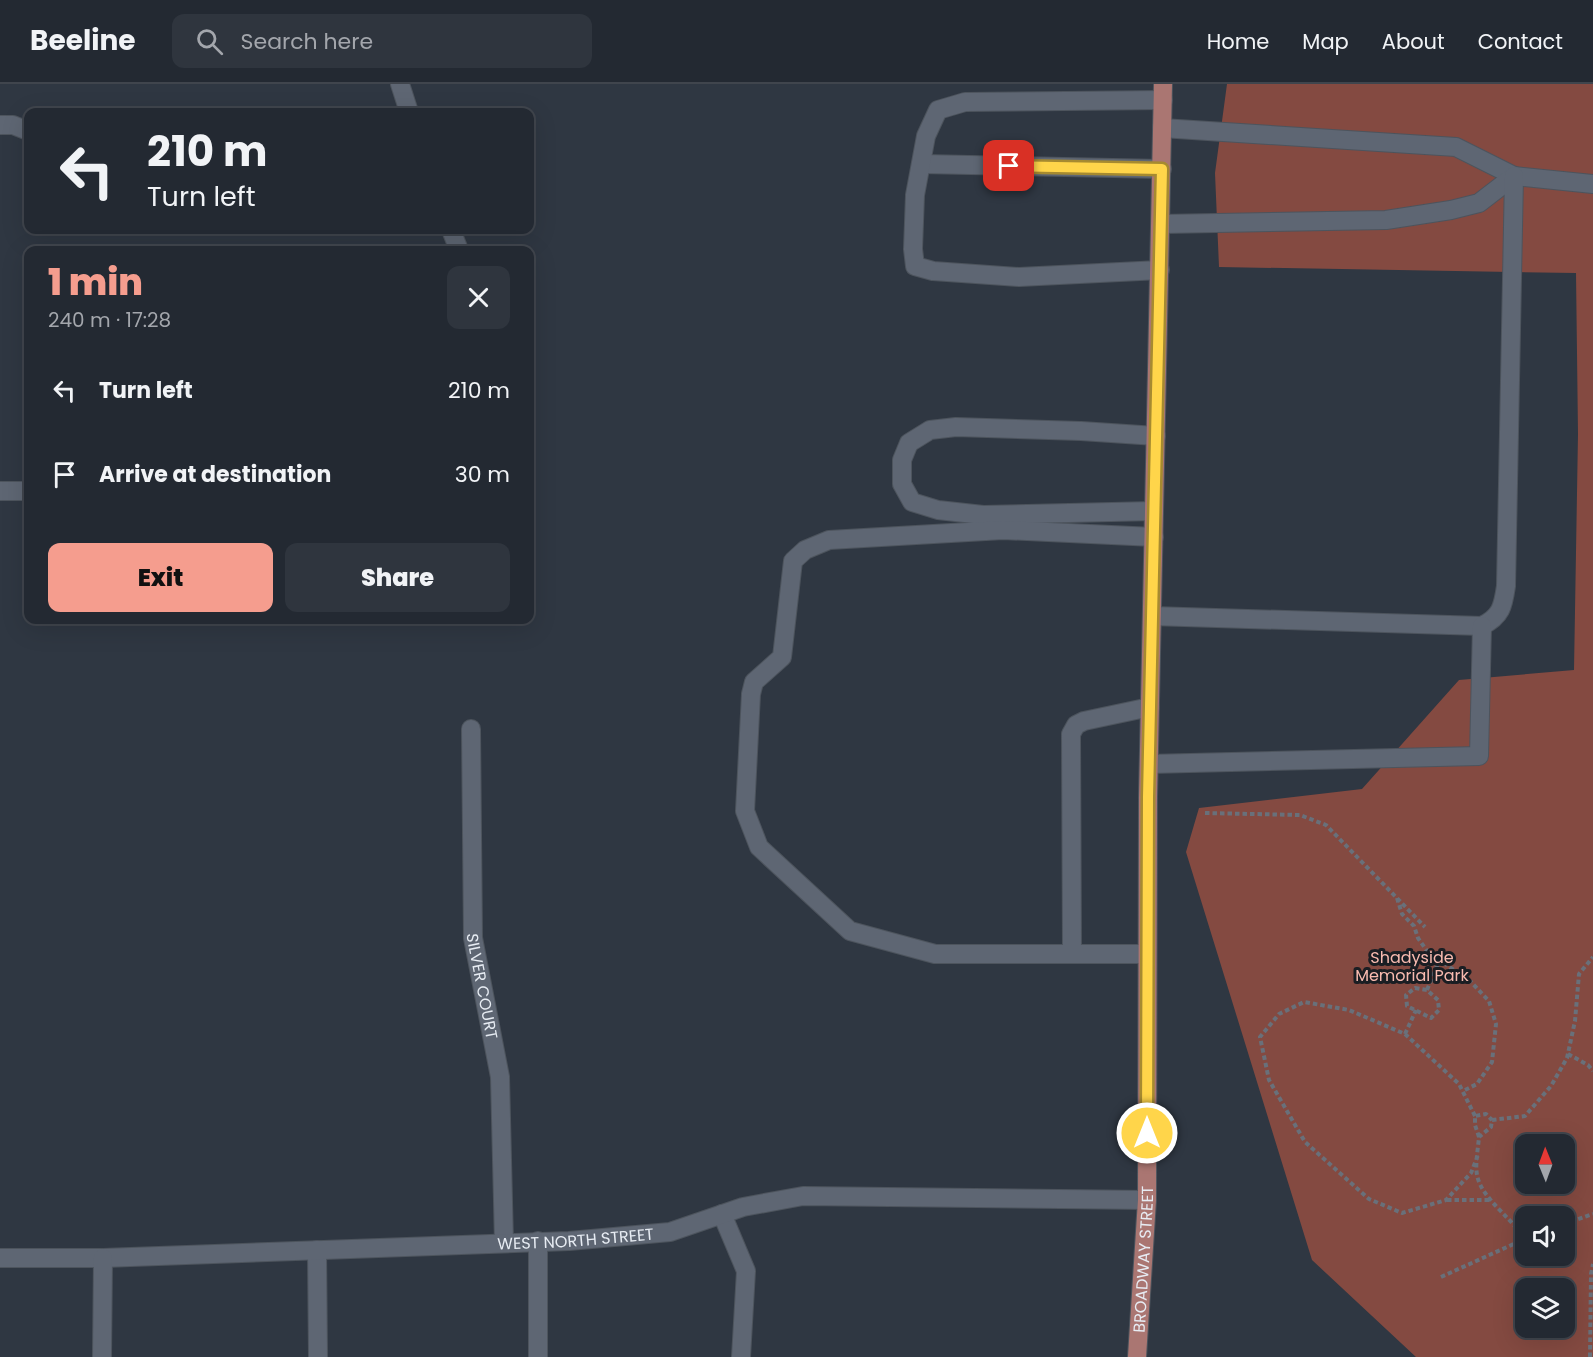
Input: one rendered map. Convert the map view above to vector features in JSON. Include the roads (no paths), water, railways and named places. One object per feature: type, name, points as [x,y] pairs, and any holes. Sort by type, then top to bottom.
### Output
[{"type":"main road","name":"BROADWAY STREET","points":[[1137,1357],[1147,1200],[1149,764],[1163,92]]},
{"type":"street","points":[[400,84],[408,108]]},
{"type":"street","points":[[1160,270],[1019,277],[933,271],[915,266],[913,249],[915,195],[926,136],[938,110],[965,102],[1163,92]]},
{"type":"street","points":[[0,125],[13,125],[24,129]]},
{"type":"street","points":[[1162,128],[1456,147],[1514,176],[1593,184]]},
{"type":"street","points":[[922,164],[1162,169]]},
{"type":"street","points":[[1161,224],[1386,220],[1451,210],[1479,203],[1514,176]]},
{"type":"street","points":[[1152,616],[1482,626],[1494,619],[1504,605],[1506,586],[1514,176]]},
{"type":"street","points":[[1154,511],[983,515],[938,510],[912,502],[902,484],[902,460],[909,443],[930,430],[956,427],[1156,436]]},
{"type":"street","points":[[0,491],[24,491]]},
{"type":"street","points":[[1148,954],[935,954],[850,931],[759,847],[745,811],[752,688],[754,682],[782,657],[793,561],[805,550],[829,540],[1003,530],[1154,537]]},
{"type":"street","points":[[1149,764],[1479,756],[1482,626]]},
{"type":"street","points":[[1072,953],[1071,734],[1076,725],[1084,721],[1150,707]]},
{"type":"street","name":"SILVER COURT","points":[[471,729],[473,938],[500,1077],[504,1243]]},
{"type":"street","name":"WEST NORTH STREET","points":[[0,1258],[103,1258],[569,1241],[670,1232],[743,1207],[803,1196],[1147,1200]]},
{"type":"street","points":[[722,1214],[746,1271],[741,1357]]},
{"type":"street","points":[[538,1241],[538,1357]]},
{"type":"street","points":[[317,1250],[318,1357]]},
{"type":"street","points":[[102,1357],[103,1258]]},
{"type":"park label","name":"Shadyside Memorial Park","points":[[1412,966]]}]
